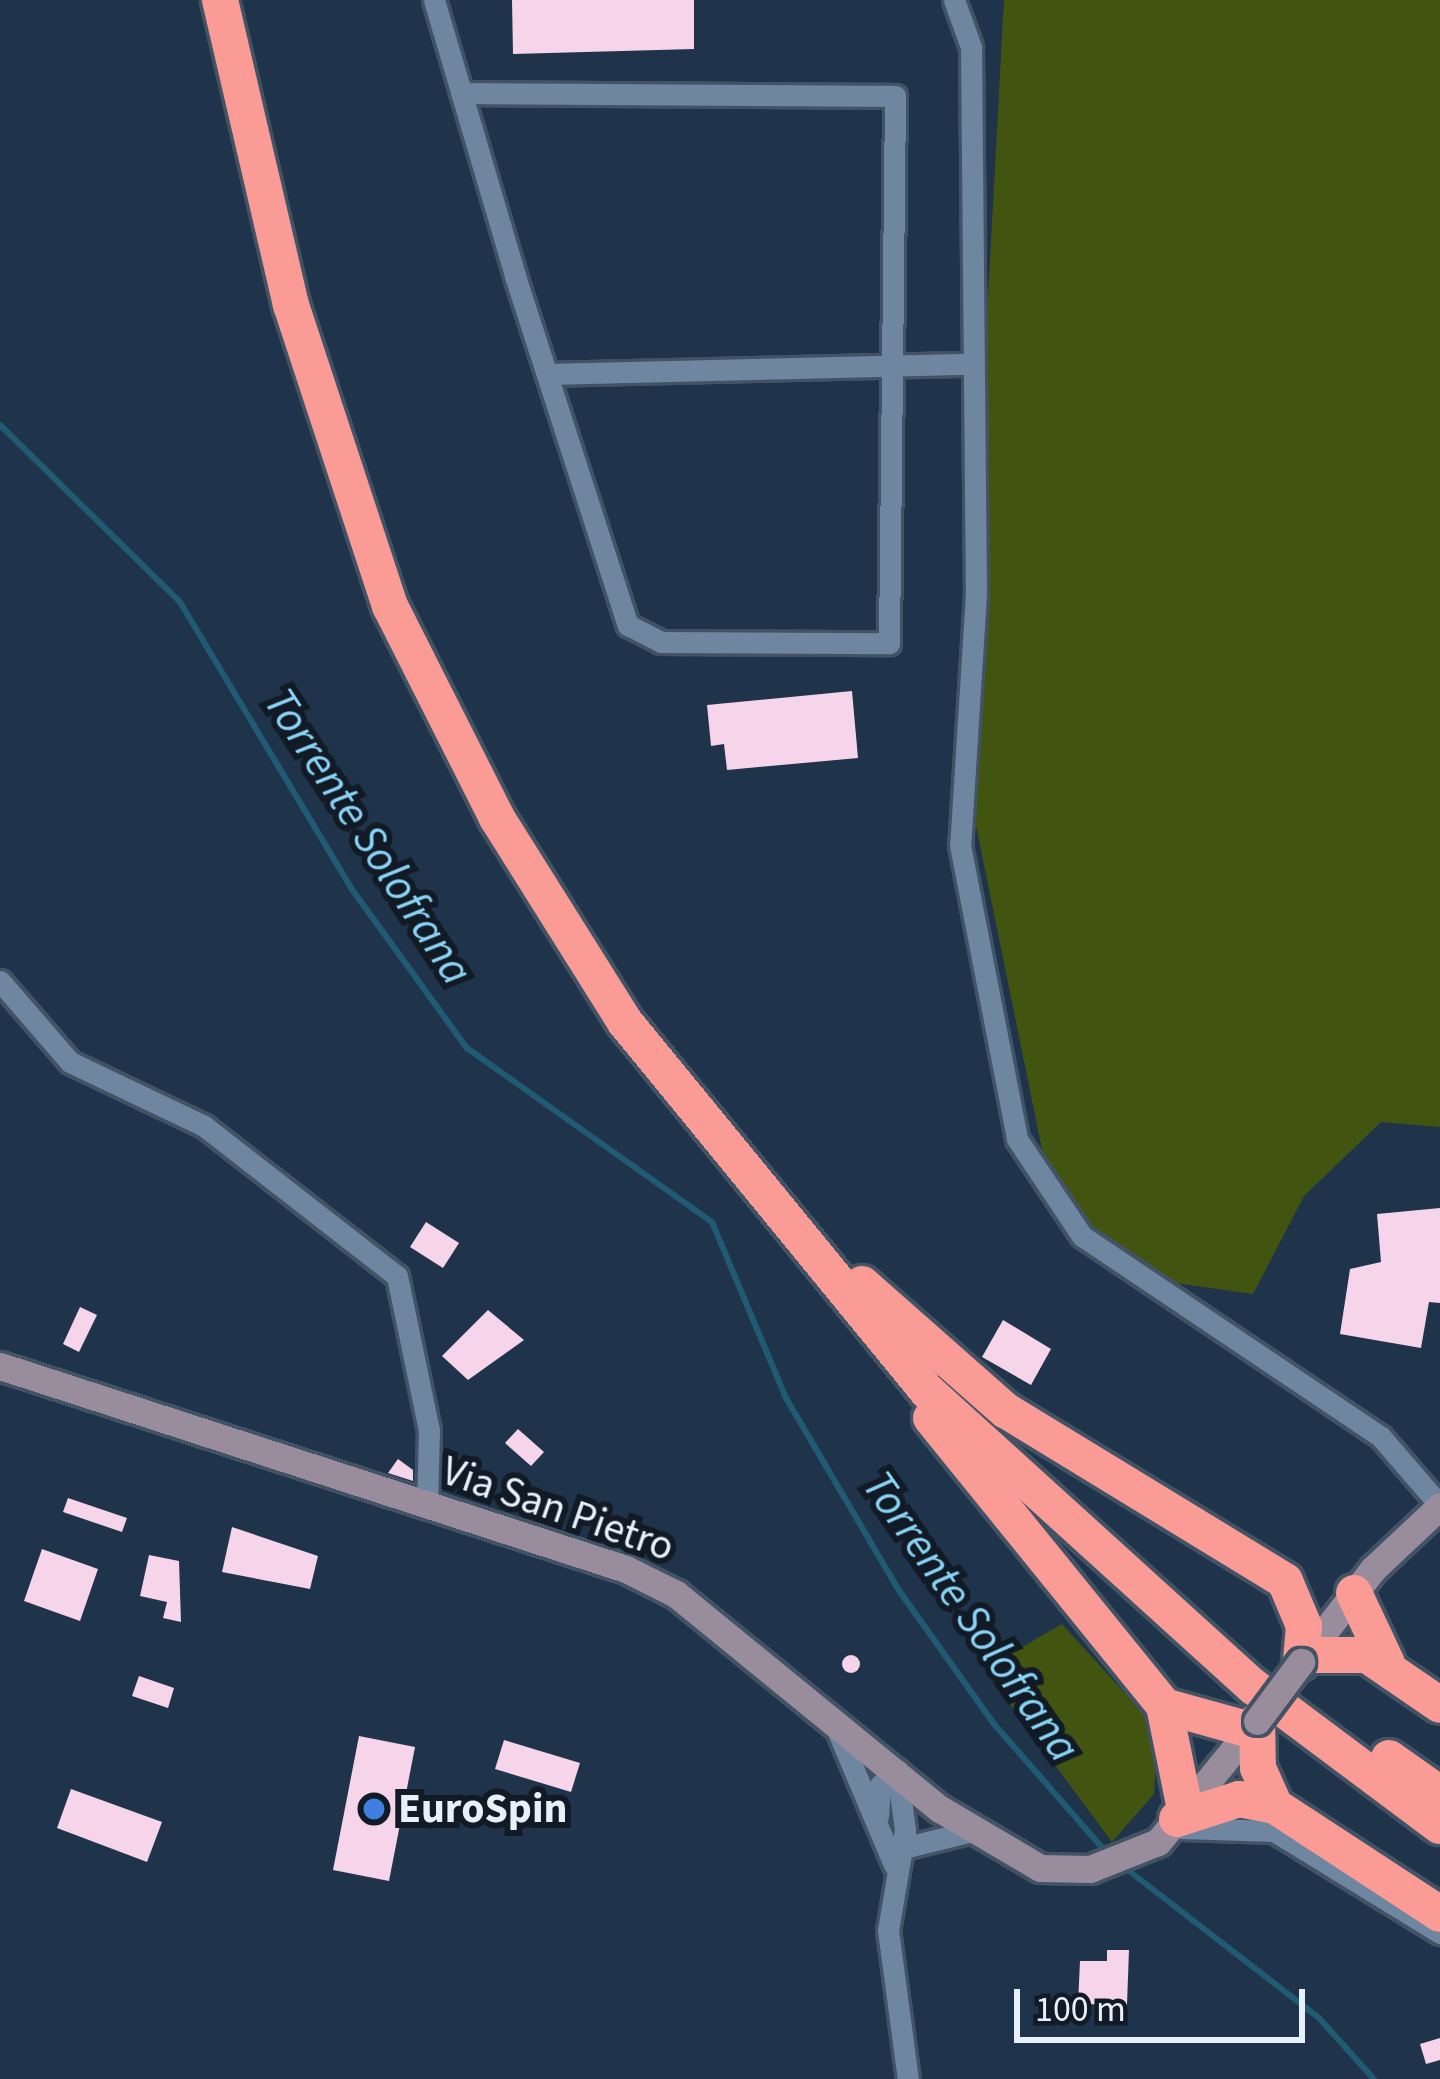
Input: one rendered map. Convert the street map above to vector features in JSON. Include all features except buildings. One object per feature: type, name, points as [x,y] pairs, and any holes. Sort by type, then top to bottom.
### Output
[{"type":"highway","points":[[220,0],[304,350],[422,677],[626,1022],[871,1331],[1020,1536],[1164,1706],[1177,1819],[1240,1799],[1275,1806],[1440,1914]]},
{"type":"highway","points":[[245,0],[329,352],[438,656],[656,1022],[862,1284],[1148,1567],[1440,1794]]},
{"type":"highway","points":[[862,1284],[1020,1420],[1286,1581],[1358,1587],[1387,1664],[1440,1705]]},
{"type":"highway","points":[[871,1331],[1097,1552],[1440,1826]]},
{"type":"highway","points":[[1286,1581],[1304,1626],[1304,1659],[1387,1664]]},
{"type":"highway","points":[[1164,1706],[1253,1725],[1258,1768],[1275,1806]]},
{"type":"street","points":[[434,0],[461,93],[547,374],[628,625],[661,642],[889,643],[895,96],[461,93]]},
{"type":"street","points":[[954,0],[971,47],[970,364],[976,594],[960,845],[1018,1139],[1082,1236],[1381,1438],[1438,1504],[1358,1587],[1177,1819]]},
{"type":"street","points":[[547,374],[970,364]]},
{"type":"street","points":[[0,981],[70,1062],[205,1126],[398,1276],[427,1414],[428,1507]]},
{"type":"street","name":"Via San Pietro","points":[[0,1366],[676,1594],[972,1831],[1040,1868],[1090,1869],[1136,1856],[1177,1819]]},
{"type":"street","points":[[832,1718],[897,1857]]},
{"type":"street","points":[[878,1816],[880,1784],[897,1770]]},
{"type":"street","points":[[897,1770],[890,1987],[908,2079]]},
{"type":"street","points":[[1177,1819],[1274,1831],[1440,1933]]},
{"type":"street","points":[[897,1857],[972,1831]]},
{"type":"green space","points":[[1004,0],[1440,0],[1440,1127],[1381,1122],[1304,1196],[1253,1294],[1147,1279],[1055,1213],[963,762]]},
{"type":"green space","points":[[1062,1624],[1142,1712],[1157,1747],[1154,1794],[1112,1842],[984,1669]]},
{"type":"waterway","name":"Torrente Solofrana","points":[[0,425],[180,602],[351,888],[467,1048],[712,1222],[786,1398],[900,1592],[994,1724],[1106,1852]]},
{"type":"waterway","name":"Torrente Solofrana","points":[[1120,1864],[1319,2018],[1374,2079]]},
{"type":"place","name":"EuroSpin","points":[[374,1809]]}]
